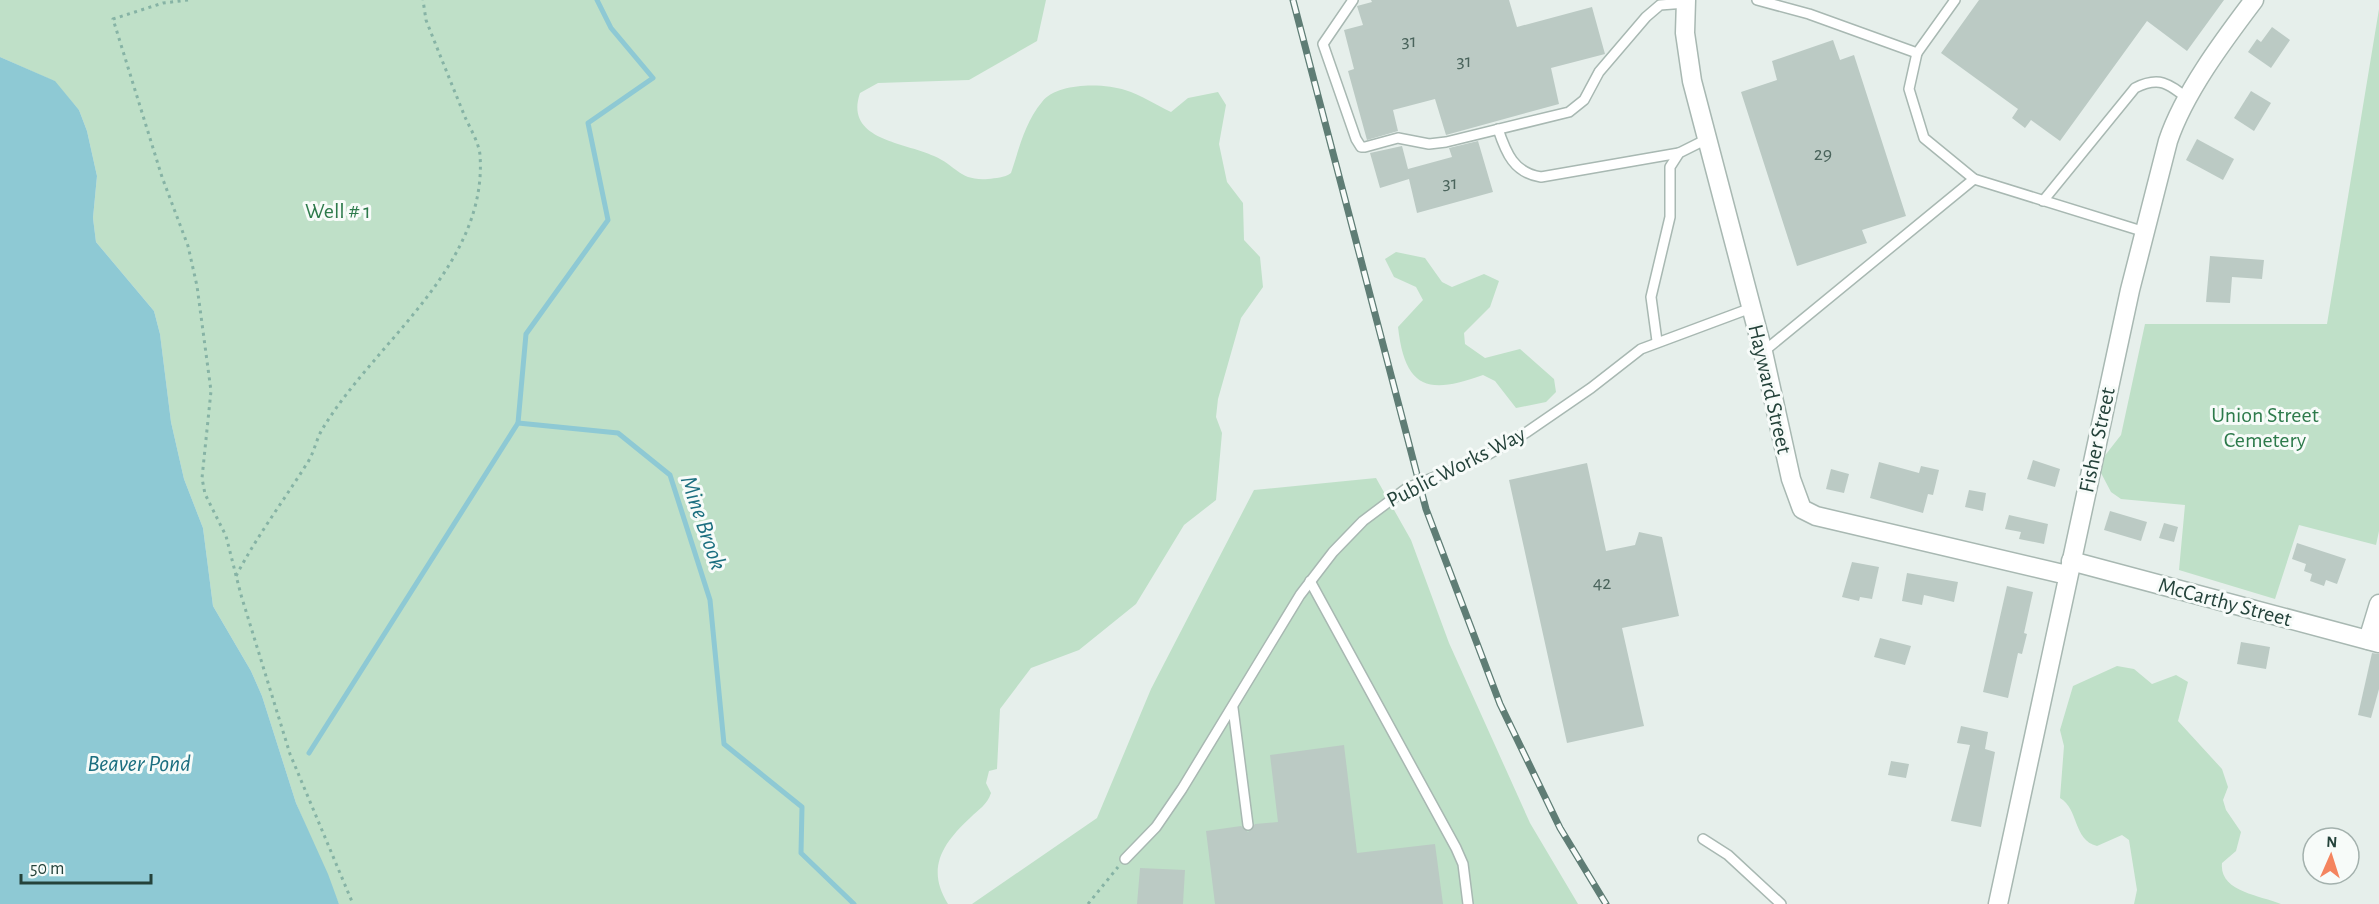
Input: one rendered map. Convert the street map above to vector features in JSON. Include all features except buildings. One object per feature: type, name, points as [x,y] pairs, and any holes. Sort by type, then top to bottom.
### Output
[{"type":"street","name":"Fisher Street","points":[[1998,904],[2069,568],[2145,232],[2168,141],[2175,119],[2234,26],[2254,0]]},
{"type":"street","name":"Hayward Street","points":[[1686,2],[1685,33],[1688,58],[1763,352],[1798,503],[1807,514],[2069,568]]},
{"type":"street","name":"McCarthy Street","points":[[2069,568],[2373,642]]},
{"type":"street","points":[[2373,642],[2379,604]]},
{"type":"lane","points":[[1353,0],[1323,44],[1354,135],[1361,147],[1398,138],[1429,144],[1446,142],[1569,112],[1584,100],[1599,72],[1646,17],[1660,5],[1686,2]]},
{"type":"lane","points":[[1757,0],[1809,14],[1917,53]]},
{"type":"lane","points":[[1955,0],[1917,53],[1909,89],[1924,138],[1974,179],[2145,232]]},
{"type":"lane","points":[[2043,201],[2135,88],[2150,80],[2163,82],[2188,99]]},
{"type":"lane","points":[[1498,129],[1507,154],[1516,166],[1531,176],[1541,177],[1678,153],[1707,139]]},
{"type":"lane","points":[[1657,341],[1651,297],[1670,217],[1671,167],[1678,153]]},
{"type":"lane","points":[[1763,352],[1974,179]]},
{"type":"lane","name":"Public Works Way","points":[[1125,859],[1166,814],[1310,581],[1349,534],[1398,493],[1482,458],[1527,432],[1591,388],[1626,358],[1657,341],[1751,308]]},
{"type":"lane","points":[[1310,581],[1456,848],[1463,864],[1468,904]]},
{"type":"lane","points":[[1233,708],[1248,825]]},
{"type":"lane","points":[[1703,839],[1728,855],[1781,904]]},
{"type":"path","points":[[188,0],[163,3],[113,19],[162,177],[188,246],[195,278],[211,391],[202,478],[205,494],[226,536],[236,577],[290,754],[353,904]]},
{"type":"path","points":[[236,577],[257,536],[308,463],[322,429],[378,352],[416,314],[459,250],[470,223],[480,179],[480,152],[426,20],[423,0]]},
{"type":"path","points":[[1088,904],[1125,859]]},
{"type":"green space","name":"Well # 1","points":[[0,0],[1046,0],[1037,41],[969,80],[878,83],[860,93],[857,109],[861,121],[868,130],[880,137],[934,156],[971,178],[988,179],[1003,177],[1011,173],[1031,118],[1049,95],[1058,91],[1093,85],[1116,88],[1137,95],[1171,112],[1188,98],[1218,92],[1226,105],[1219,144],[1227,182],[1243,203],[1244,240],[1260,257],[1263,287],[1241,318],[1218,399],[1216,417],[1222,433],[1216,500],[1184,525],[1136,604],[1079,650],[1031,668],[1000,709],[997,769],[989,771],[986,783],[991,793],[985,804],[952,837],[940,858],[938,879],[948,904],[339,904],[296,803],[262,696],[251,671],[213,606],[203,528],[184,479],[171,422],[160,334],[154,311],[96,242],[93,218],[97,176],[87,131],[79,110],[54,81],[0,57]]},
{"type":"green space","name":"Union Street Cemetery","points":[[2379,9],[2379,531],[2376,545],[2299,525],[2275,599],[2179,570],[2185,505],[2121,499],[2111,492],[2101,473],[2103,458],[2121,435],[2145,324],[2327,324]]},
{"type":"green space","points":[[1396,252],[1425,258],[1442,282],[1452,287],[1484,274],[1499,281],[1490,307],[1464,333],[1465,344],[1485,358],[1520,349],[1554,379],[1556,392],[1546,402],[1516,408],[1495,381],[1483,375],[1448,385],[1434,385],[1422,382],[1413,375],[1401,348],[1398,327],[1423,300],[1416,287],[1394,277],[1385,259]]},
{"type":"green space","points":[[1376,478],[1411,540],[1449,643],[1530,823],[1578,904],[972,904],[1097,818],[1151,689],[1254,490]]},
{"type":"green space","points":[[2117,666],[2134,669],[2152,684],[2176,675],[2188,682],[2178,721],[2222,769],[2228,787],[2223,800],[2226,810],[2241,832],[2236,851],[2222,863],[2223,873],[2227,880],[2242,891],[2281,904],[2134,904],[2137,890],[2129,840],[2122,835],[2097,846],[2084,838],[2070,809],[2060,798],[2064,746],[2060,730],[2073,686]]},
{"type":"water","name":"Beaver Pond","points":[[0,57],[55,81],[79,110],[87,131],[97,176],[93,218],[96,242],[154,311],[160,334],[171,422],[184,479],[203,528],[213,606],[251,671],[262,696],[296,803],[339,904],[0,904]]},
{"type":"waterway","name":"Mine Brook","points":[[597,0],[611,28],[653,78],[588,123],[608,220],[526,334],[518,423],[618,433],[670,475],[710,600],[724,744],[802,807],[801,853],[854,904]]},
{"type":"waterway","points":[[309,753],[518,423]]},
{"type":"railway","points":[[1293,0],[1426,509],[1500,704],[1560,828],[1606,904]]}]
